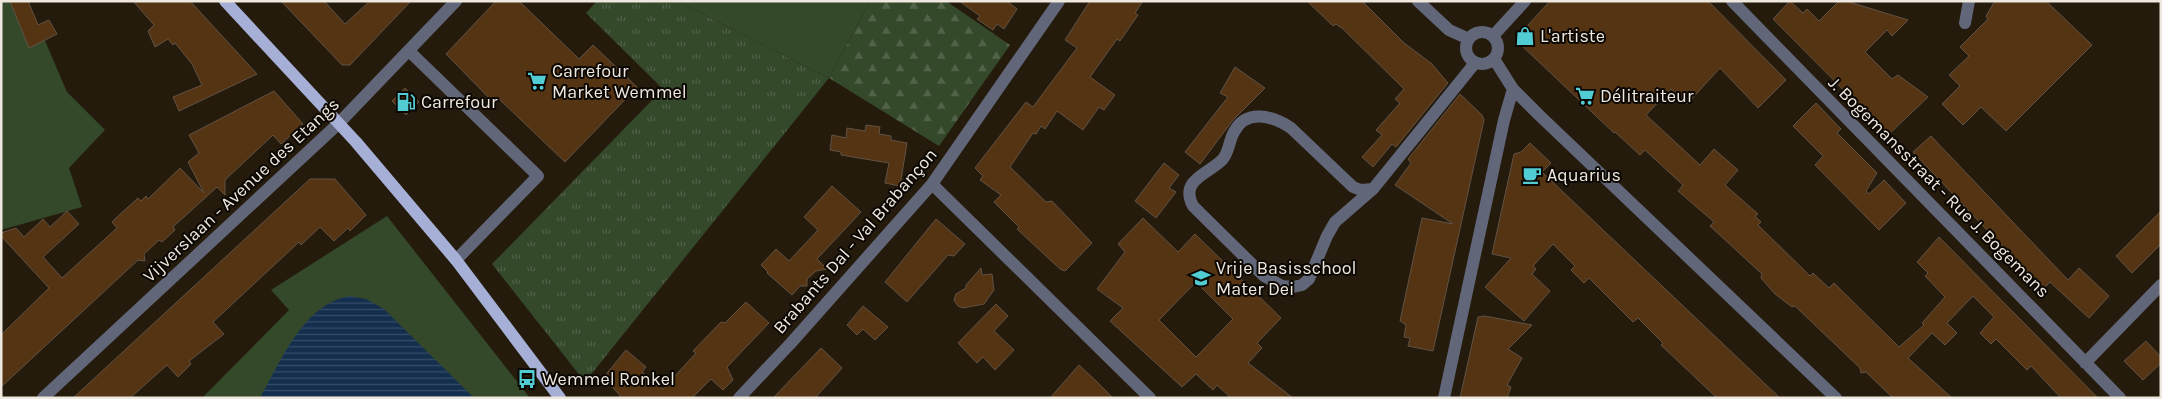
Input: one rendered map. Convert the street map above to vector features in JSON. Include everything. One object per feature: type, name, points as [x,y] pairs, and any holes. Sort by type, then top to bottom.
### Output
[{"type":"main road","points":[[225,1],[338,124],[456,260],[560,398]]},
{"type":"street","name":"Vijverslaan - Avenue des Etangs","points":[[43,398],[338,124],[456,1]]},
{"type":"street","name":"Brabants Dal - Val Brabançon","points":[[738,398],[791,343],[932,184],[1059,1]]},
{"type":"street","points":[[1418,1],[1449,30],[1468,39]]},
{"type":"street","points":[[1493,36],[1525,1]]},
{"type":"street","name":"J. Bogemansstraat - Rue J. Bogemans","points":[[1732,1],[2120,398]]},
{"type":"street","points":[[1965,23],[1969,1]]},
{"type":"street","points":[[1468,39],[1482,32],[1493,36]]},
{"type":"street","points":[[1468,39],[1466,50],[1475,62],[1485,64],[1494,59],[1498,50],[1493,36]]},
{"type":"street","points":[[409,51],[538,176],[456,260]]},
{"type":"street","points":[[1494,59],[1513,89],[1836,398]]},
{"type":"street","points":[[1373,189],[1361,190],[1353,186],[1291,128],[1280,121],[1252,116],[1238,126],[1222,160],[1203,172],[1190,188],[1189,193],[1193,206],[1264,276],[1275,284],[1293,287],[1309,279],[1335,222],[1373,189],[1475,62]]},
{"type":"street","points":[[1444,398],[1504,120],[1513,89]]},
{"type":"street","points":[[932,184],[1150,398]]},
{"type":"street","points":[[2085,363],[2161,285]]},
{"type":"green space","points":[[1,1],[28,1],[67,92],[105,130],[69,168],[82,207],[1,230]]},
{"type":"green space","points":[[597,1],[677,1],[829,78],[585,382],[492,264],[663,89],[586,13]]},
{"type":"green space","points":[[677,1],[870,1],[829,78]]},
{"type":"green space","points":[[870,1],[946,1],[1010,45],[939,146],[829,78]]},
{"type":"green space","points":[[387,216],[530,398],[202,398],[289,310],[271,290]]},
{"type":"water","points":[[349,296],[366,299],[384,309],[474,398],[260,398],[285,352],[306,322],[333,301]]},
{"type":"building","points":[[10,1],[28,1],[38,25],[49,20],[57,34],[29,48]]},
{"type":"building","points":[[133,1],[190,1],[257,74],[179,111],[173,97],[202,85],[192,64],[175,43],[173,45],[168,39],[155,47],[148,31],[154,25]]},
{"type":"building","points":[[281,1],[324,1],[345,24],[370,1],[411,1],[350,65],[342,65]]},
{"type":"building","name":"Carrefour Market Wemmel","points":[[496,1],[519,1],[579,59],[593,45],[637,87],[565,162],[497,97],[493,102],[446,54]]},
{"type":"building","points":[[959,1],[1007,1],[1017,9],[1004,29],[997,24],[993,30],[977,19],[980,16]]},
{"type":"building","points":[[1090,1],[1143,1],[1135,13],[1138,15],[1120,41],[1117,39],[1090,77],[1115,95],[1104,110],[1099,107],[1083,130],[1057,111],[1045,129],[1041,126],[1036,134],[1033,133],[1010,167],[1046,202],[1052,201],[1092,243],[1065,271],[1060,269],[1017,229],[1019,227],[994,202],[1001,195],[980,180],[983,176],[975,168],[1026,102],[1033,107],[1077,48],[1065,40]]},
{"type":"building","points":[[1307,1],[1362,1],[1404,43],[1432,64],[1448,83],[1396,147],[1392,144],[1373,167],[1362,157],[1382,135],[1376,130],[1400,103],[1395,99],[1404,89],[1343,29],[1336,24],[1333,26]]},
{"type":"building","points":[[1550,1],[1708,1],[1786,80],[1758,108],[1720,68],[1687,104],[1671,89],[1646,115],[1700,165],[1714,149],[1738,170],[1725,185],[1758,214],[1755,216],[1761,222],[1758,225],[1810,276],[1813,273],[1829,288],[1834,283],[1899,347],[1924,325],[1922,323],[1945,297],[1925,276],[1928,273],[1917,262],[1939,237],[2098,398],[2061,398],[2031,366],[2027,370],[1996,339],[1991,344],[1980,333],[1994,317],[1973,296],[1947,323],[1957,333],[1945,345],[1932,333],[1908,358],[1952,398],[1893,398],[1866,372],[1861,373],[1860,368],[1795,306],[1792,307],[1775,294],[1761,278],[1762,274],[1710,226],[1714,222],[1678,191],[1683,185],[1645,150],[1640,155],[1614,133],[1519,43],[1519,35]]},
{"type":"building","points":[[1790,1],[1803,13],[1807,9],[1819,21],[1839,1],[1846,1],[1908,20],[1892,36],[1887,30],[1865,52],[1892,79],[1898,75],[1928,97],[1888,135],[1773,19]]},
{"type":"building","points":[[1995,1],[2046,1],[2092,45],[2006,131],[1981,107],[1963,125],[1942,104],[1960,86],[1949,75],[1969,56],[1960,47],[1988,19],[1986,16]]},
{"type":"building","points":[[1235,67],[1265,88],[1233,120],[1200,164],[1185,152],[1228,97],[1220,93]]},
{"type":"building","name":"Carrefour","points":[[405,88],[419,102],[406,115],[392,101]]},
{"type":"building","points":[[274,91],[303,124],[281,144],[273,135],[225,180],[225,195],[217,187],[173,227],[175,230],[162,242],[159,240],[144,254],[145,261],[138,260],[1,387],[1,335],[49,288],[1,236],[1,233],[16,228],[24,237],[43,219],[50,227],[67,211],[79,224],[43,257],[62,278],[117,228],[112,222],[117,217],[138,198],[141,201],[146,196],[148,199],[180,168],[204,193],[188,162],[199,153],[189,135]]},
{"type":"building","points":[[1460,94],[1482,115],[1484,120],[1433,351],[1408,346],[1410,338],[1404,337],[1406,325],[1400,321],[1422,218],[1453,224],[1395,185],[1411,163],[1408,159]]},
{"type":"building","points":[[1816,103],[1841,129],[1837,133],[1877,173],[1866,191],[1869,194],[1884,180],[1906,203],[1879,230],[1815,165],[1823,156],[1793,126]]},
{"type":"building","points":[[866,125],[880,127],[879,134],[891,136],[891,140],[907,143],[900,186],[885,183],[889,163],[841,155],[841,152],[830,150],[832,135],[846,138],[847,128],[865,131]]},
{"type":"building","points":[[1931,136],[2068,280],[2079,268],[2109,296],[2089,318],[2050,282],[2043,289],[1913,152]]},
{"type":"building","points":[[1530,143],[1551,163],[1542,172],[1780,398],[1717,398],[1661,345],[1663,343],[1638,318],[1633,322],[1589,278],[1584,283],[1571,270],[1575,266],[1553,244],[1533,266],[1536,269],[1532,274],[1550,291],[1524,321],[1485,287],[1511,258],[1492,254],[1514,154],[1521,152]]},
{"type":"building","points":[[1164,163],[1179,175],[1169,188],[1176,192],[1156,218],[1135,201]]},
{"type":"building","points":[[310,179],[335,179],[366,215],[350,231],[348,228],[334,241],[320,227],[301,245],[299,242],[213,322],[224,334],[189,361],[191,364],[178,377],[167,365],[130,398],[73,398]]},
{"type":"building","points":[[832,186],[861,212],[817,259],[827,269],[816,271],[807,279],[807,286],[800,286],[792,295],[767,273],[761,265],[776,249],[789,261],[818,230],[804,217]]},
{"type":"building","points":[[2161,211],[2161,244],[2132,273],[2116,256]]},
{"type":"building","points":[[1143,218],[1178,252],[1195,234],[1281,318],[1257,343],[1262,348],[1248,363],[1293,398],[1231,398],[1217,385],[1213,390],[1196,374],[1182,387],[1110,321],[1123,308],[1097,289],[1125,252],[1118,244]],"holes":[[[1196,282],[1233,319],[1196,357],[1159,320]]]},
{"type":"building","points":[[936,219],[965,244],[954,256],[948,255],[907,302],[885,282]]},
{"type":"building","points":[[981,268],[982,275],[992,274],[994,290],[984,304],[963,308],[958,306],[954,300],[956,294],[966,288],[966,285]]},
{"type":"building","points":[[746,302],[769,323],[727,367],[733,380],[723,390],[711,379],[692,398],[622,398],[604,377],[626,350],[646,367],[642,372],[663,389],[696,353],[693,351],[721,322],[725,323]]},
{"type":"building","points":[[996,304],[1008,316],[994,331],[1014,350],[995,370],[983,357],[977,363],[958,343]]},
{"type":"building","points":[[863,306],[888,327],[875,340],[863,329],[857,335],[847,325]]},
{"type":"building","points":[[1485,316],[1532,325],[1508,349],[1522,358],[1507,385],[1511,387],[1507,398],[1460,398],[1478,317]]},
{"type":"building","points":[[2146,341],[2161,357],[2161,363],[2143,380],[2124,361]]},
{"type":"building","points":[[821,348],[842,368],[815,398],[773,398]]},
{"type":"building","points":[[1079,365],[1094,379],[1113,398],[1050,398]]},
{"type":"place","name":"L'artiste","points":[[1525,36]]},
{"type":"place","name":"Carrefour Market Wemmel","points":[[537,81]]},
{"type":"place","name":"Délitraiteur","points":[[1585,96]]},
{"type":"place","name":"Carrefour","points":[[406,102]]},
{"type":"place","name":"Aquarius","points":[[1532,175]]},
{"type":"place","name":"Vrije Basisschool Mater Dei","points":[[1201,278]]},
{"type":"place","name":"Wemmel Ronkel","points":[[527,379]]}]
